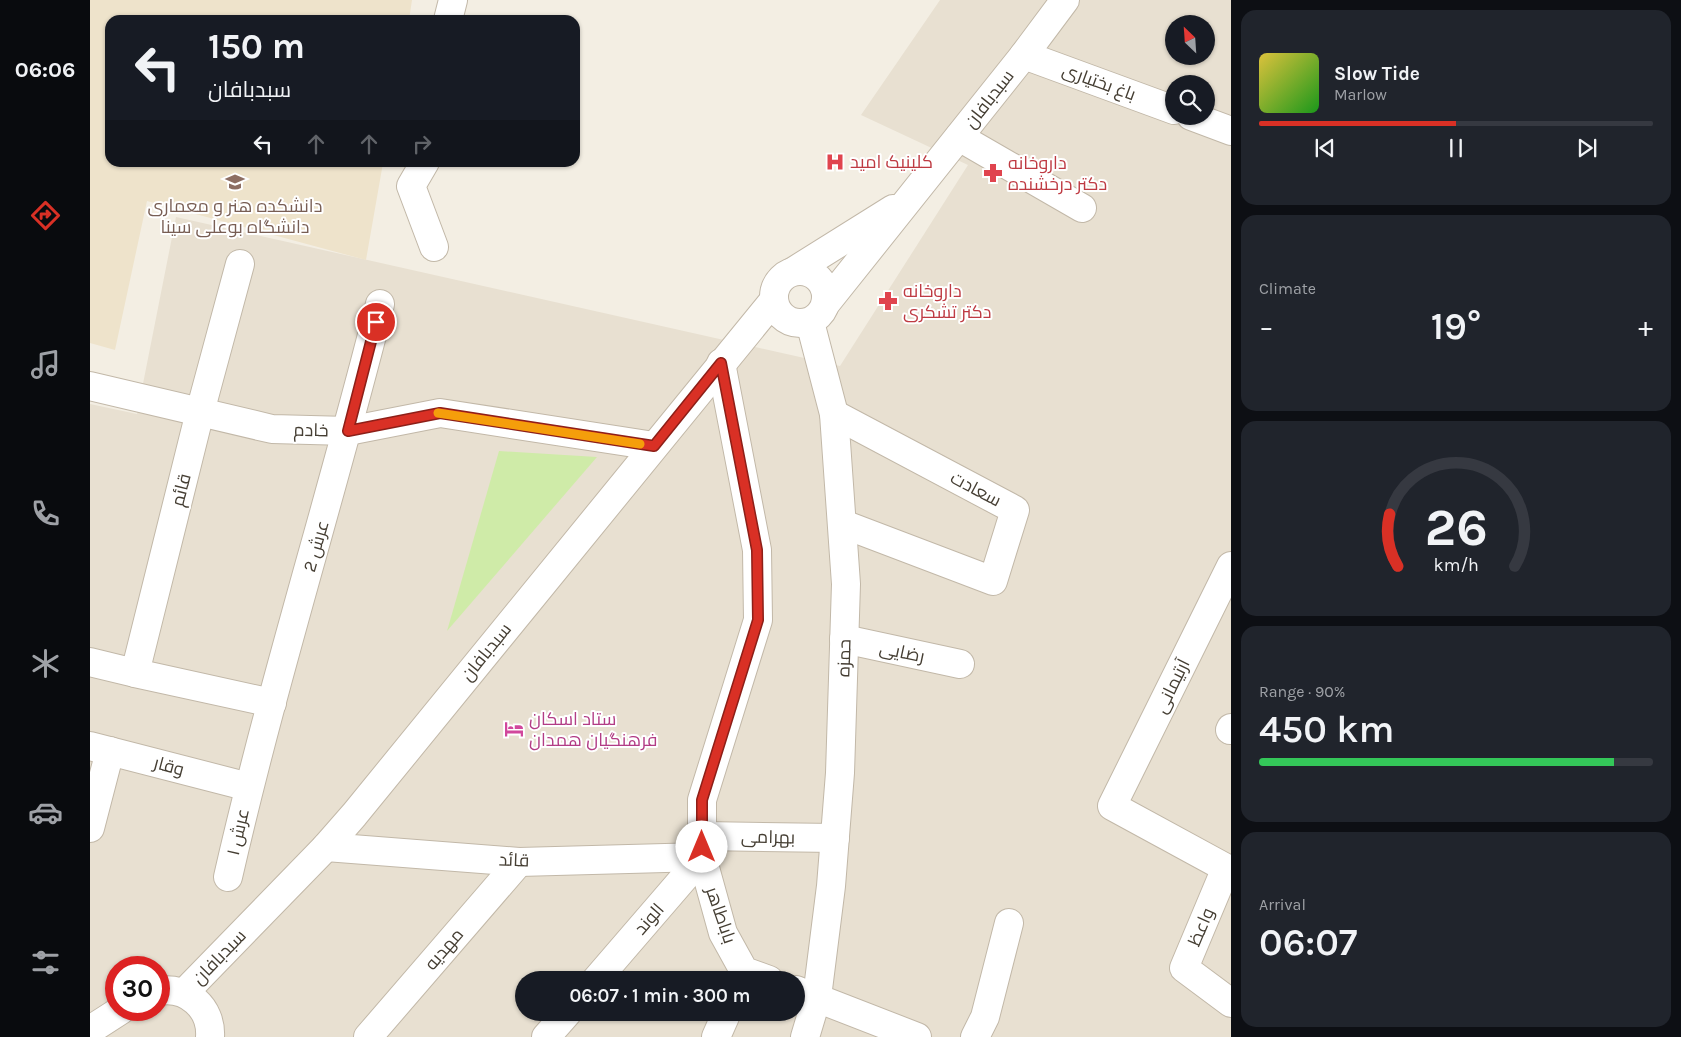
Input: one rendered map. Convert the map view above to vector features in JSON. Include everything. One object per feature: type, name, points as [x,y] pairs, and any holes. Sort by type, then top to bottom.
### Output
[{"type":"street","points":[[449,15],[453,0]]},
{"type":"street","name":"سبدبافان","points":[[818,312],[960,137],[1065,0]]},
{"type":"street","name":"باغ بختیاری","points":[[1024,55],[1165,107]]},
{"type":"street","points":[[1215,125],[1231,131]]},
{"type":"street","points":[[960,137],[1082,208]]},
{"type":"street","points":[[422,167],[411,186],[434,247]]},
{"type":"street","name":"سبدبافان","points":[[794,271],[911,197]]},
{"type":"street","name":"قائم","points":[[135,673],[200,412],[240,264]]},
{"type":"street","points":[[802,270],[818,277],[827,293],[818,312],[802,323],[786,319],[780,314],[774,300],[777,285],[786,274],[794,271],[802,270]]},
{"type":"street","name":"سبدبافان","points":[[172,992],[326,847],[774,300]]},
{"type":"street","name":"عرش 2","points":[[249,787],[348,431],[380,304]]},
{"type":"street","name":"حمزه","points":[[805,1037],[806,994],[835,838],[840,773],[846,584],[834,414],[818,312]]},
{"type":"street","name":"باباطاهر","points":[[721,363],[757,550],[758,620],[702,800],[702,847],[723,933],[747,971]]},
{"type":"street","name":"خادم","points":[[90,386],[272,429],[348,431],[440,413],[654,446]]},
{"type":"street","name":"سعادت","points":[[834,414],[1016,510],[993,581],[842,524]]},
{"type":"street","name":"آرتیمانی","points":[[1112,806],[1231,566]]},
{"type":"street","name":"رضایی","points":[[844,639],[960,664]]},
{"type":"street","points":[[90,662],[272,703]]},
{"type":"street","points":[[90,828],[100,748]]},
{"type":"street","name":"وقار","points":[[100,748],[249,787]]},
{"type":"street","name":"عرش ۱","points":[[228,877],[249,787]]},
{"type":"street","name":"واعظ","points":[[1112,806],[1228,863],[1184,968],[1231,1003]]},
{"type":"street","name":"بهرامی","points":[[702,847],[835,838]]},
{"type":"street","name":"قائد","points":[[326,847],[519,862],[702,847]]},
{"type":"street","name":"الوند","points":[[603,971],[702,847]]},
{"type":"street","name":"مهدیه","points":[[368,1037],[519,862]]},
{"type":"street","points":[[975,1037],[985,1017],[1009,923]]},
{"type":"street","points":[[172,992],[202,1006],[210,1026],[210,1037]]},
{"type":"street","points":[[806,994],[917,1037]]},
{"type":"street","points":[[90,1030],[105,1020]]},
{"type":"street","points":[[546,1037],[560,1021]]},
{"type":"street","points":[[716,1037],[723,1021]]},
{"type":"shaded area","name":"دانشکده هنر و معماری دانشگاه بوعلی سینا","points":[[90,0],[412,0],[410,15],[105,15],[105,167],[382,167],[366,260],[147,201],[115,350],[90,343]]},
{"type":"shaded area","points":[[940,0],[1231,0],[1231,1037],[90,1037],[90,404],[137,414],[176,217],[840,366],[968,165],[861,115]]},
{"type":"green space","points":[[499,451],[597,457],[447,631]]},
{"type":"slow traffic","points":[[438,413],[488,419],[640,444]]},
{"type":"place","name":"کلینیک امید","points":[[835,162]]},
{"type":"place","name":"داروخانه دکتر درخشنده","points":[[993,173]]},
{"type":"place","name":"دانشکده هنر و معماری دانشگاه بوعلی سینا","points":[[235,182]]},
{"type":"place","name":"داروخانه دکتر تشکری","points":[[888,301]]},
{"type":"place","name":"ستاد اسکان فرهنگیان همدان","points":[[514,729]]},
{"type":"route","points":[[376,322],[348,431],[440,413],[654,446],[721,363],[757,550],[758,620],[702,800],[702,847]]}]
